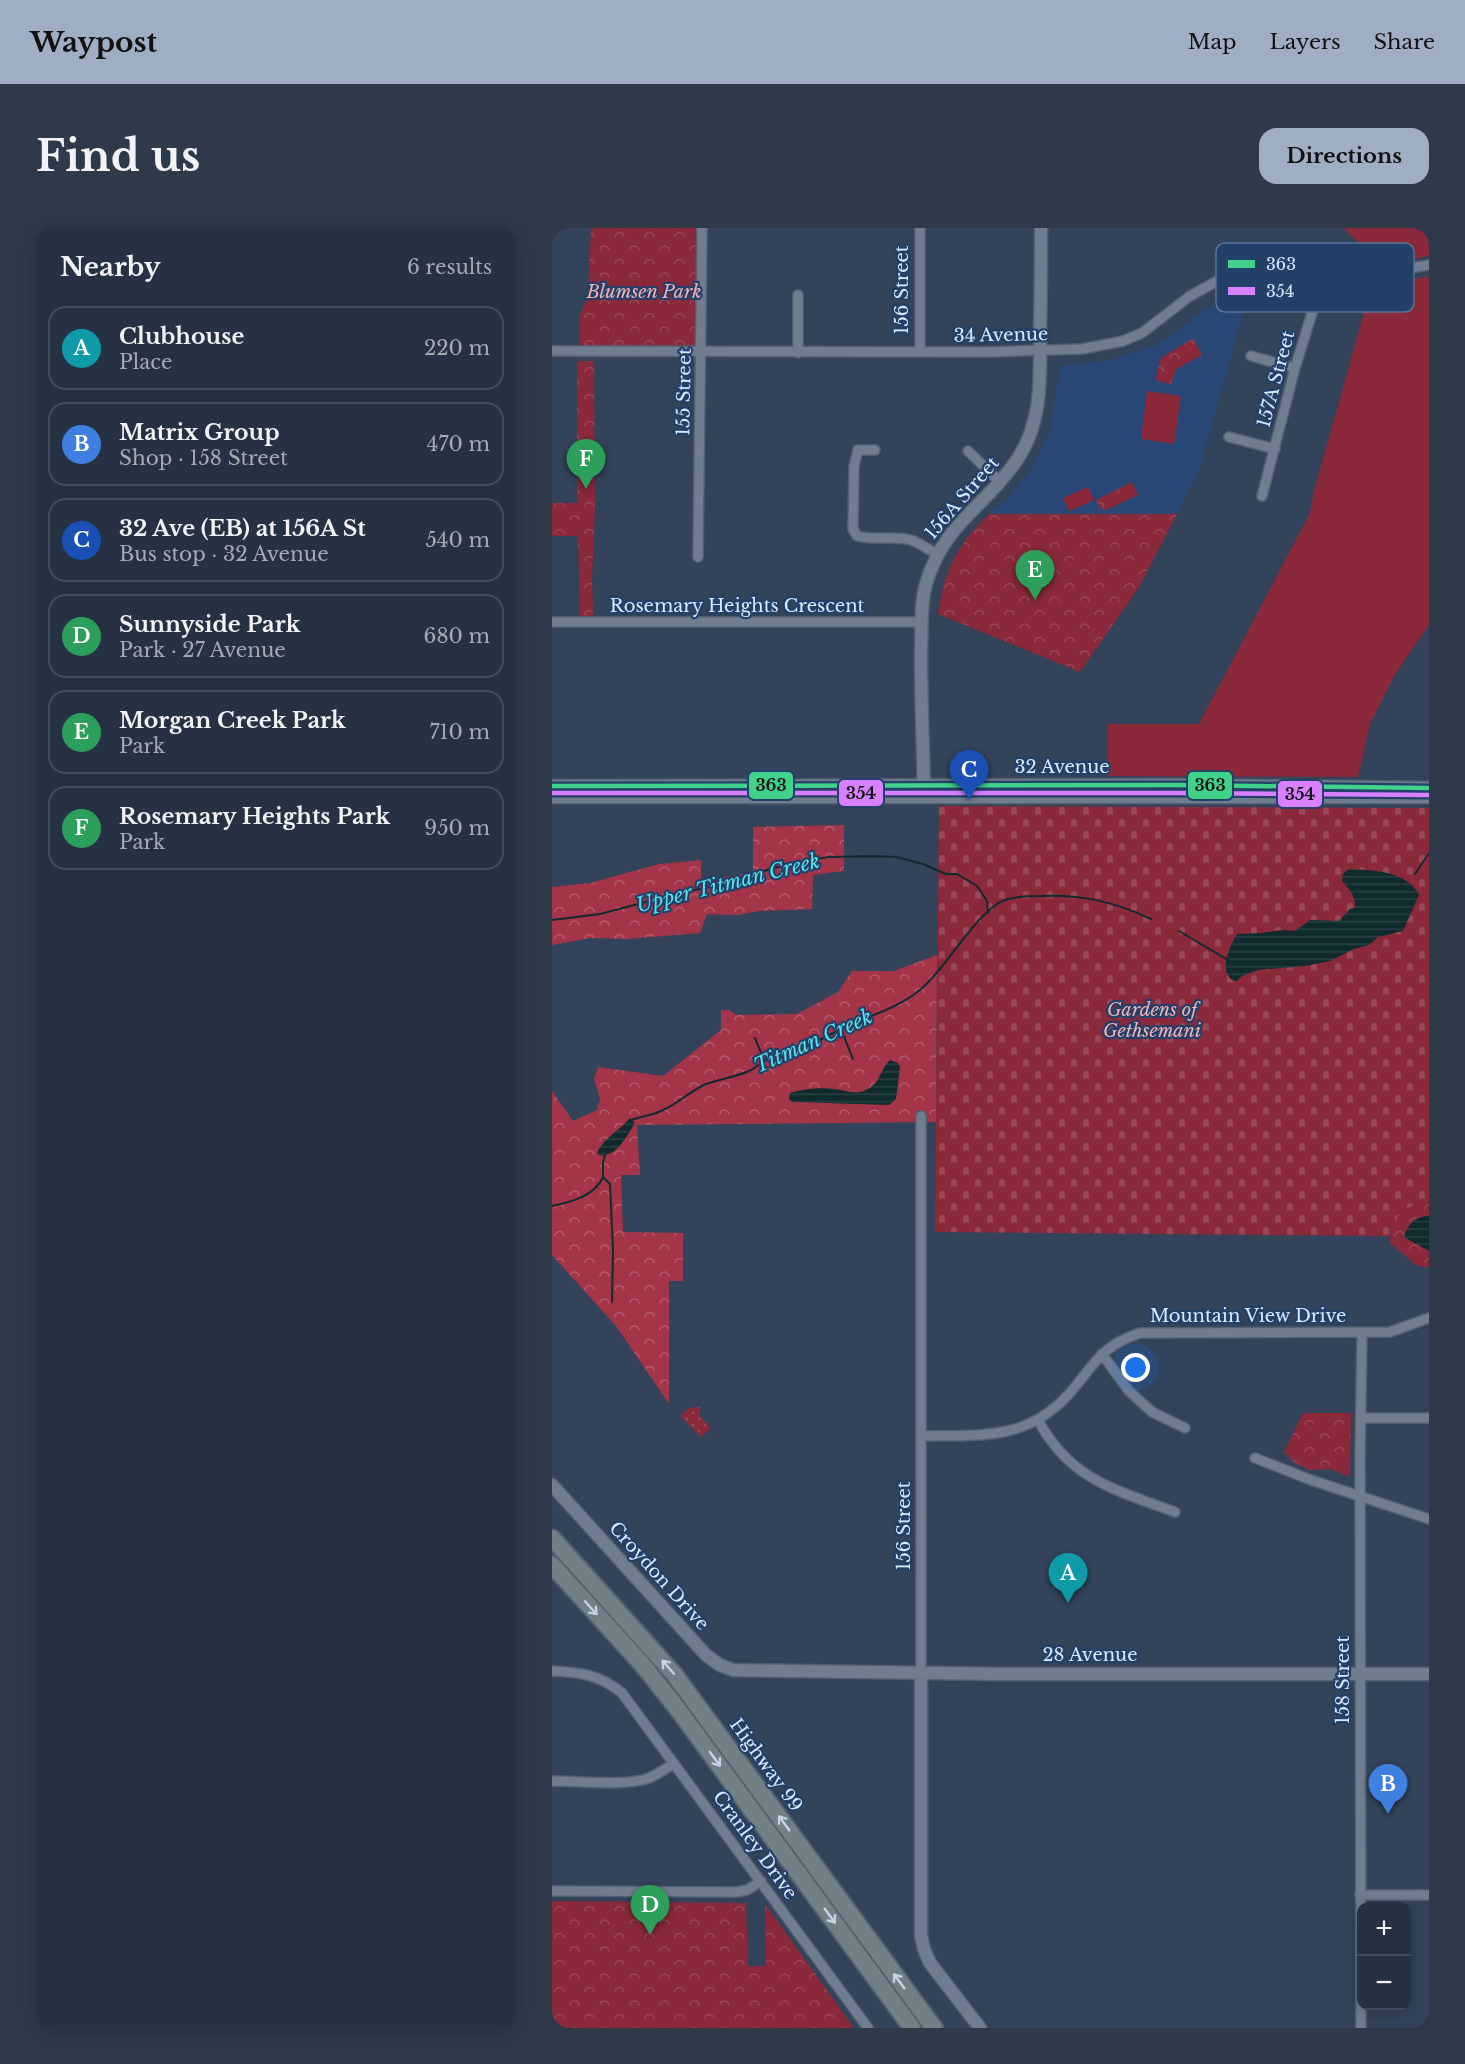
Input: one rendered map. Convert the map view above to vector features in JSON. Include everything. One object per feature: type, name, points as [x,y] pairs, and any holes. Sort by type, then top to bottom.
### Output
[{"type":"highway","name":"Highway 99","points":[[552,1538],[674,1674],[934,2028]]},
{"type":"highway","name":"Highway 99","points":[[552,1565],[642,1664],[677,1708],[912,2028]]},
{"type":"street","name":"155 Street","points":[[698,557],[702,228]]},
{"type":"street","name":"156 Street","points":[[920,228],[920,352]]},
{"type":"street","name":"156A Street","points":[[924,790],[922,622],[926,585],[937,554],[952,531],[1000,482],[1020,454],[1029,438],[1037,414],[1041,386],[1041,228]]},
{"type":"street","name":"34 Avenue","points":[[1414,267],[1429,265]]},
{"type":"street","name":"34 Avenue","points":[[552,351],[798,353],[1082,349],[1123,341],[1142,333],[1190,296],[1216,282]]},
{"type":"street","points":[[798,295],[798,353]]},
{"type":"street","name":"157A Street","points":[[1262,496],[1312,312]]},
{"type":"street","points":[[1251,356],[1295,368]]},
{"type":"street","points":[[1229,437],[1275,449]]},
{"type":"street","points":[[875,450],[858,450],[854,466],[853,529],[857,536],[912,540],[937,554]]},
{"type":"street","points":[[969,451],[1000,482]]},
{"type":"street","name":"Rosemary Heights Crescent","points":[[552,622],[922,622]]},
{"type":"street","name":"32 Avenue","points":[[552,797],[1217,785],[1429,788]]},
{"type":"street","name":"32 Avenue","points":[[552,786],[705,786],[1429,797]]},
{"type":"street","points":[[653,796],[653,793],[657,791],[694,791],[705,786]]},
{"type":"street","name":"156 Street","points":[[921,1116],[921,1935],[930,1963],[980,2028]]},
{"type":"street","name":"Mountain View Drive","points":[[921,1436],[992,1435],[1038,1420],[1073,1389],[1102,1354],[1122,1339],[1140,1333],[1390,1332],[1429,1318]]},
{"type":"street","name":"158 Street","points":[[1361,2028],[1362,1333]]},
{"type":"street","points":[[1102,1354],[1129,1391],[1152,1412],[1185,1428]]},
{"type":"street","points":[[1361,1418],[1429,1418]]},
{"type":"street","points":[[1038,1420],[1047,1437],[1061,1454],[1087,1475],[1118,1491],[1176,1512]]},
{"type":"street","points":[[1255,1458],[1311,1480],[1429,1519]]},
{"type":"street","name":"Croydon Drive","points":[[552,1485],[706,1655],[720,1665],[733,1670],[751,1672]]},
{"type":"street","name":"Cranley Drive","points":[[552,1671],[599,1677],[622,1693],[868,2028]]},
{"type":"street","name":"28 Avenue","points":[[751,1672],[1429,1674]]},
{"type":"street","points":[[552,1781],[628,1782],[658,1774],[674,1763]]},
{"type":"street","points":[[552,1891],[736,1892],[747,1890],[761,1881]]},
{"type":"street","points":[[1360,1895],[1429,1895]]},
{"type":"shaded area","points":[[1216,305],[1216,312],[1243,312],[1199,471],[1177,514],[989,514],[1010,496],[1032,469],[1049,434],[1060,367],[1110,360],[1160,344],[1205,309]]},
{"type":"shaded area","points":[[1349,869],[1389,873],[1414,887],[1419,895],[1403,931],[1378,937],[1369,945],[1354,949],[1330,961],[1305,966],[1258,970],[1242,976],[1237,981],[1232,980],[1226,970],[1226,964],[1228,951],[1237,934],[1295,931],[1310,920],[1339,921],[1350,909],[1355,908],[1353,896],[1342,881],[1343,874]]},
{"type":"shaded area","points":[[890,1060],[898,1063],[900,1067],[896,1099],[889,1105],[792,1102],[789,1099],[790,1093],[800,1090],[829,1088],[861,1092],[871,1087]]},
{"type":"shaded area","points":[[630,1118],[635,1123],[619,1146],[609,1154],[597,1154],[607,1140]]},
{"type":"shaded area","points":[[1429,1216],[1429,1251],[1404,1237],[1413,1222]]},
{"type":"green space","name":"Blumsen Park","points":[[591,228],[699,228],[700,348],[580,348],[580,315],[588,297]]},
{"type":"green space","points":[[1344,228],[1424,228],[1429,236],[1429,256],[1414,259],[1414,243],[1359,243]]},
{"type":"green space","points":[[1429,277],[1429,625],[1395,674],[1370,724],[1358,777],[1108,776],[1108,724],[1199,724],[1310,513],[1314,491],[1364,312],[1414,312],[1414,279]]},
{"type":"green space","points":[[1192,339],[1202,355],[1176,369],[1171,384],[1157,381],[1161,358]]},
{"type":"green space","points":[[577,361],[594,361],[593,616],[580,617],[578,536],[552,536],[552,503],[577,503]]},
{"type":"green space","points":[[1147,391],[1181,396],[1174,444],[1141,439]]},
{"type":"green space","points":[[1132,482],[1138,495],[1106,510],[1100,508],[1096,500]]},
{"type":"green space","points":[[1088,487],[1094,500],[1069,511],[1063,498]]},
{"type":"green space","points":[[989,514],[1177,514],[1139,587],[1080,672],[938,614],[944,584],[954,559],[968,537]]},
{"type":"green space","name":"Gardens of Gethsemani","points":[[939,806],[1429,808],[1429,1204],[1413,1207],[1403,1212],[1389,1236],[935,1232]]},
{"type":"green space","points":[[844,825],[844,871],[813,875],[812,909],[759,911],[738,915],[707,914],[700,933],[627,939],[590,938],[552,945],[552,887],[590,883],[659,864],[701,860],[701,880],[753,873],[753,827]]},
{"type":"green space","points":[[937,955],[936,1122],[637,1125],[640,1175],[621,1175],[623,1232],[683,1233],[683,1281],[669,1281],[669,1404],[616,1326],[552,1255],[552,1091],[573,1121],[597,1110],[600,1099],[594,1079],[598,1067],[663,1076],[721,1030],[721,1010],[729,1010],[736,1015],[797,1014],[838,992],[852,971],[894,971]]},
{"type":"green space","points":[[1429,1204],[1429,1268],[1416,1265],[1390,1243],[1390,1238],[1392,1227],[1405,1209]]},
{"type":"green space","points":[[700,1407],[700,1416],[711,1428],[701,1437],[680,1416],[689,1408]]},
{"type":"green space","points":[[1303,1413],[1351,1413],[1350,1477],[1330,1469],[1310,1470],[1295,1463],[1284,1452]]},
{"type":"green space","points":[[552,1901],[746,1903],[748,1966],[766,1966],[765,1904],[854,2028],[552,2028]]},
{"type":"waterway","name":"Titman Creek","points":[[1415,874],[1429,853]]},
{"type":"waterway","name":"Upper Titman Creek","points":[[552,920],[600,914],[680,893],[739,881],[770,869],[810,860],[829,857],[875,856],[896,857],[923,864],[946,874],[957,874],[977,886],[987,901],[988,913]]},
{"type":"waterway","name":"Titman Creek","points":[[629,1121],[659,1112],[706,1084],[749,1071],[773,1056],[796,1051],[912,996],[931,980],[984,915],[1005,900],[1032,896],[1070,896],[1098,900],[1151,919]]},
{"type":"waterway","points":[[1179,931],[1228,960]]},
{"type":"waterway","points":[[841,1029],[853,1059]]},
{"type":"waterway","points":[[755,1038],[764,1060]]},
{"type":"waterway","name":"Titman Creek","points":[[605,1155],[603,1177],[610,1184],[613,1249],[612,1302]]},
{"type":"waterway","points":[[552,1206],[574,1200],[588,1193],[599,1184],[603,1177]]},
{"type":"transit line","name":"363","points":[[552,786],[1176,785],[1429,788]]},
{"type":"transit line","name":"354","points":[[552,793],[1429,795]]},
{"type":"place","name":"Rosemary Heights Park","points":[[586,489]]},
{"type":"place","name":"Morgan Creek Park","points":[[1035,600]]},
{"type":"place","name":"32 Ave (EB) at 156A St","points":[[969,800]]},
{"type":"place","name":"Clubhouse","points":[[1068,1603]]},
{"type":"place","name":"Matrix Group","points":[[1388,1814]]},
{"type":"place","name":"Sunnyside Park","points":[[650,1935]]}]
